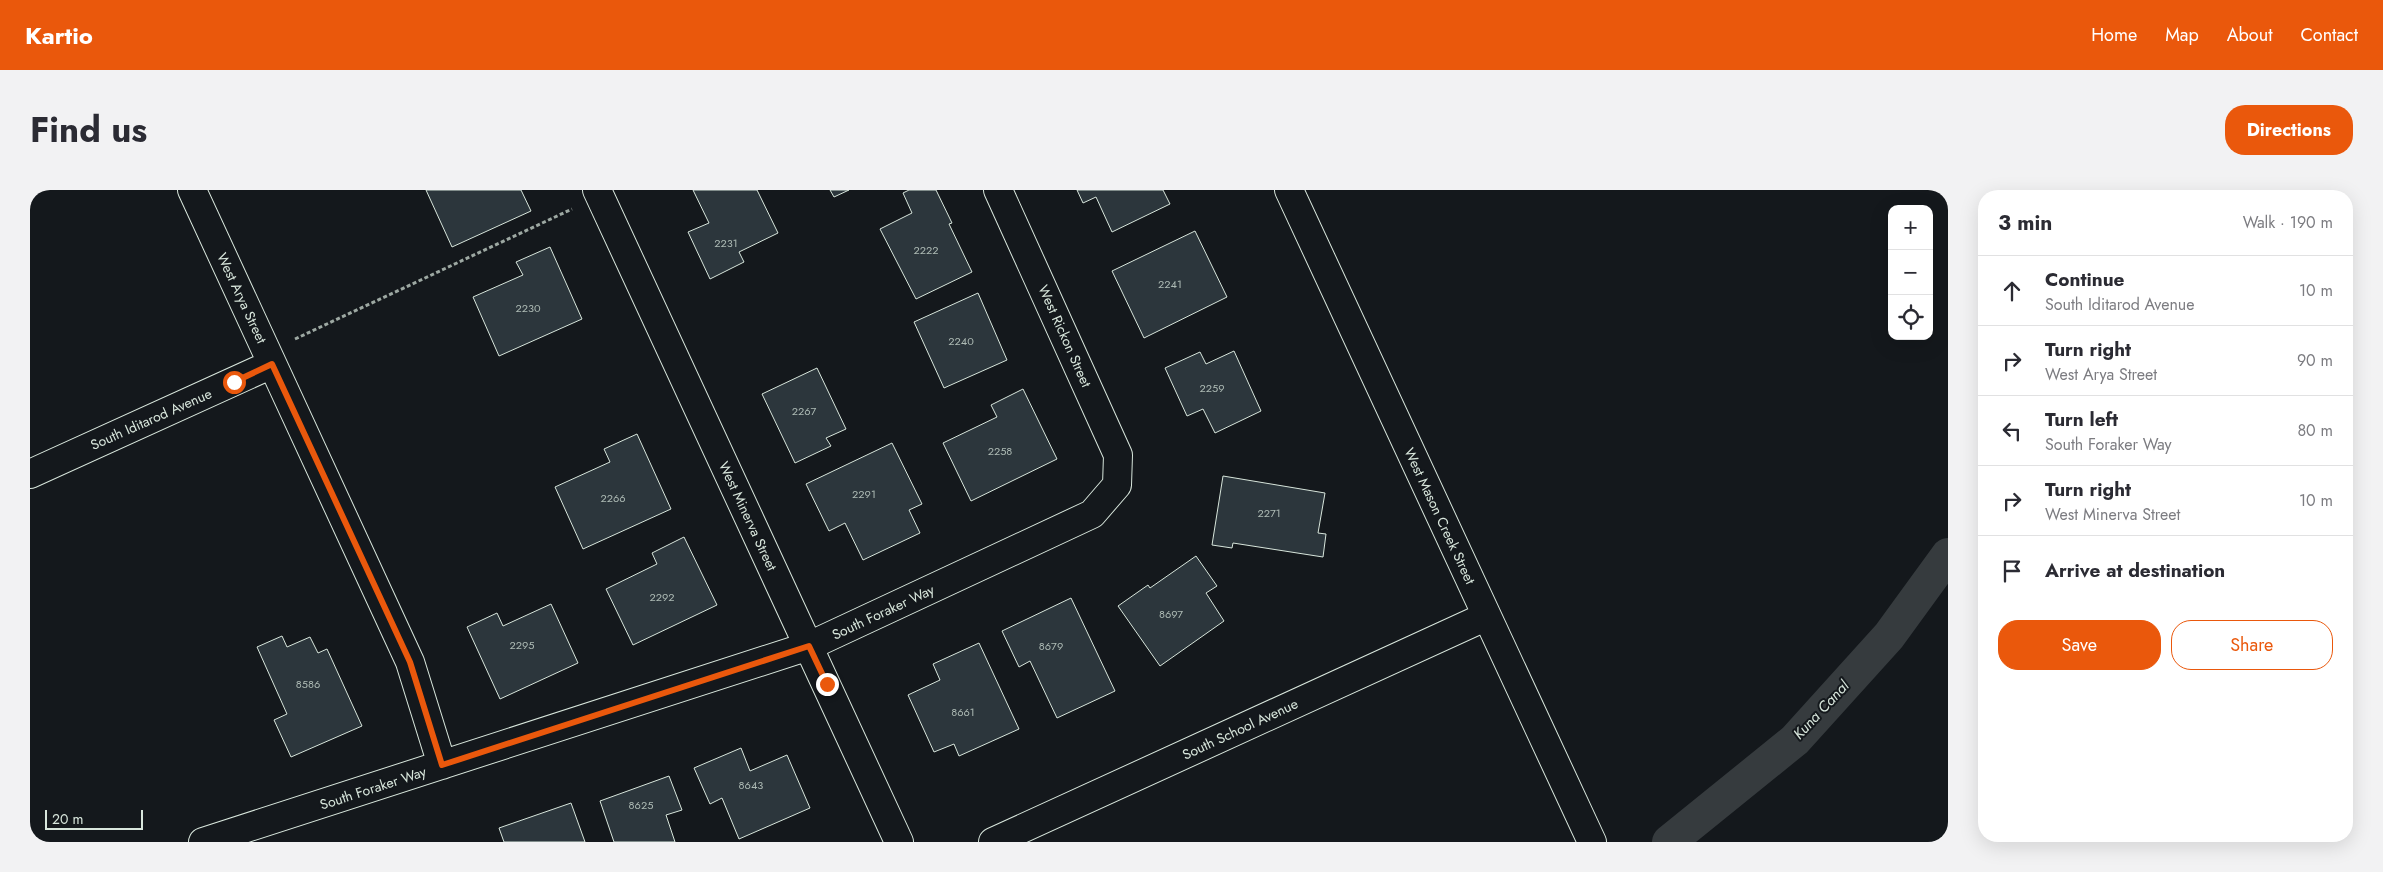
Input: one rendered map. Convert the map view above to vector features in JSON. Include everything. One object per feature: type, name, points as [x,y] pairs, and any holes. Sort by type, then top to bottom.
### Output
[{"type":"street","name":"West Arya Street","points":[[192,190],[410,662],[442,765]]},
{"type":"street","name":"West Rickon Street","points":[[998,190],[1118,455],[1116,485]]},
{"type":"street","name":"West Mason Creek Street","points":[[1289,190],[1592,842]]},
{"type":"street","name":"West Minerva Street","points":[[598,193],[899,842]]},
{"type":"street","name":"South Iditarod Avenue","points":[[30,474],[272,364]]},
{"type":"street","name":"South Foraker Way","points":[[203,842],[809,646],[1092,514],[1116,485]]},
{"type":"street","name":"South School Avenue","points":[[993,842],[1487,616]]},
{"type":"path","points":[[292,340],[598,193]]},
{"type":"building","points":[[426,190],[521,190],[531,211],[452,247]]},
{"type":"building","points":[[693,190],[757,190],[778,233],[739,252],[744,262],[710,279],[688,232],[709,223]]},
{"type":"building","points":[[830,190],[849,190],[834,197]]},
{"type":"building","points":[[909,190],[936,190],[952,223],[949,224],[972,272],[916,299],[880,229],[912,213],[903,193]]},
{"type":"building","points":[[1077,190],[1163,190],[1170,204],[1112,232],[1096,197],[1083,203]]},
{"type":"building","points":[[1195,231],[1227,297],[1144,338],[1112,271]]},
{"type":"building","points":[[550,247],[582,319],[499,356],[473,297],[523,275],[516,262]]},
{"type":"building","points":[[978,293],[1007,360],[944,388],[914,322]]},
{"type":"building","points":[[1234,351],[1261,411],[1215,433],[1203,409],[1187,416],[1165,368],[1200,352],[1206,364]]},
{"type":"building","points":[[817,368],[846,429],[826,438],[831,446],[795,463],[762,394]]},
{"type":"building","points":[[1023,389],[1057,459],[971,501],[943,443],[997,417],[991,405]]},
{"type":"building","points":[[637,434],[671,509],[583,549],[555,487],[610,462],[604,449]]},
{"type":"building","points":[[892,443],[922,504],[909,510],[920,533],[863,560],[845,523],[829,531],[806,484]]},
{"type":"building","points":[[1223,476],[1325,493],[1318,533],[1326,534],[1323,557],[1233,543],[1232,548],[1212,545]]},
{"type":"building","points":[[684,537],[717,605],[633,645],[606,589],[657,564],[652,553]]},
{"type":"building","points":[[1196,556],[1217,586],[1206,593],[1224,621],[1160,666],[1118,606],[1148,585],[1150,588]]},
{"type":"building","points":[[1071,598],[1115,691],[1057,718],[1030,661],[1019,667],[1002,631]]},
{"type":"building","points":[[551,604],[578,663],[500,699],[467,627],[497,613],[503,626]]},
{"type":"building","points":[[282,636],[287,647],[310,637],[318,653],[327,649],[362,726],[291,757],[274,720],[287,714],[257,647]]},
{"type":"building","points":[[979,643],[1019,729],[959,756],[954,744],[934,752],[908,695],[940,680],[933,664]]},
{"type":"building","points":[[741,748],[750,771],[787,755],[810,808],[739,839],[722,798],[710,804],[694,768]]},
{"type":"building","points":[[669,776],[682,810],[666,815],[675,842],[614,842],[600,801]]},
{"type":"building","points":[[571,803],[585,842],[504,842],[499,828]]},
{"type":"waterway","name":"Kuna Canal","points":[[1669,842],[1795,740],[1889,636],[1948,555]]},
{"type":"route","points":[[234,382],[272,364],[410,662],[442,765],[809,646],[827,684]]}]
